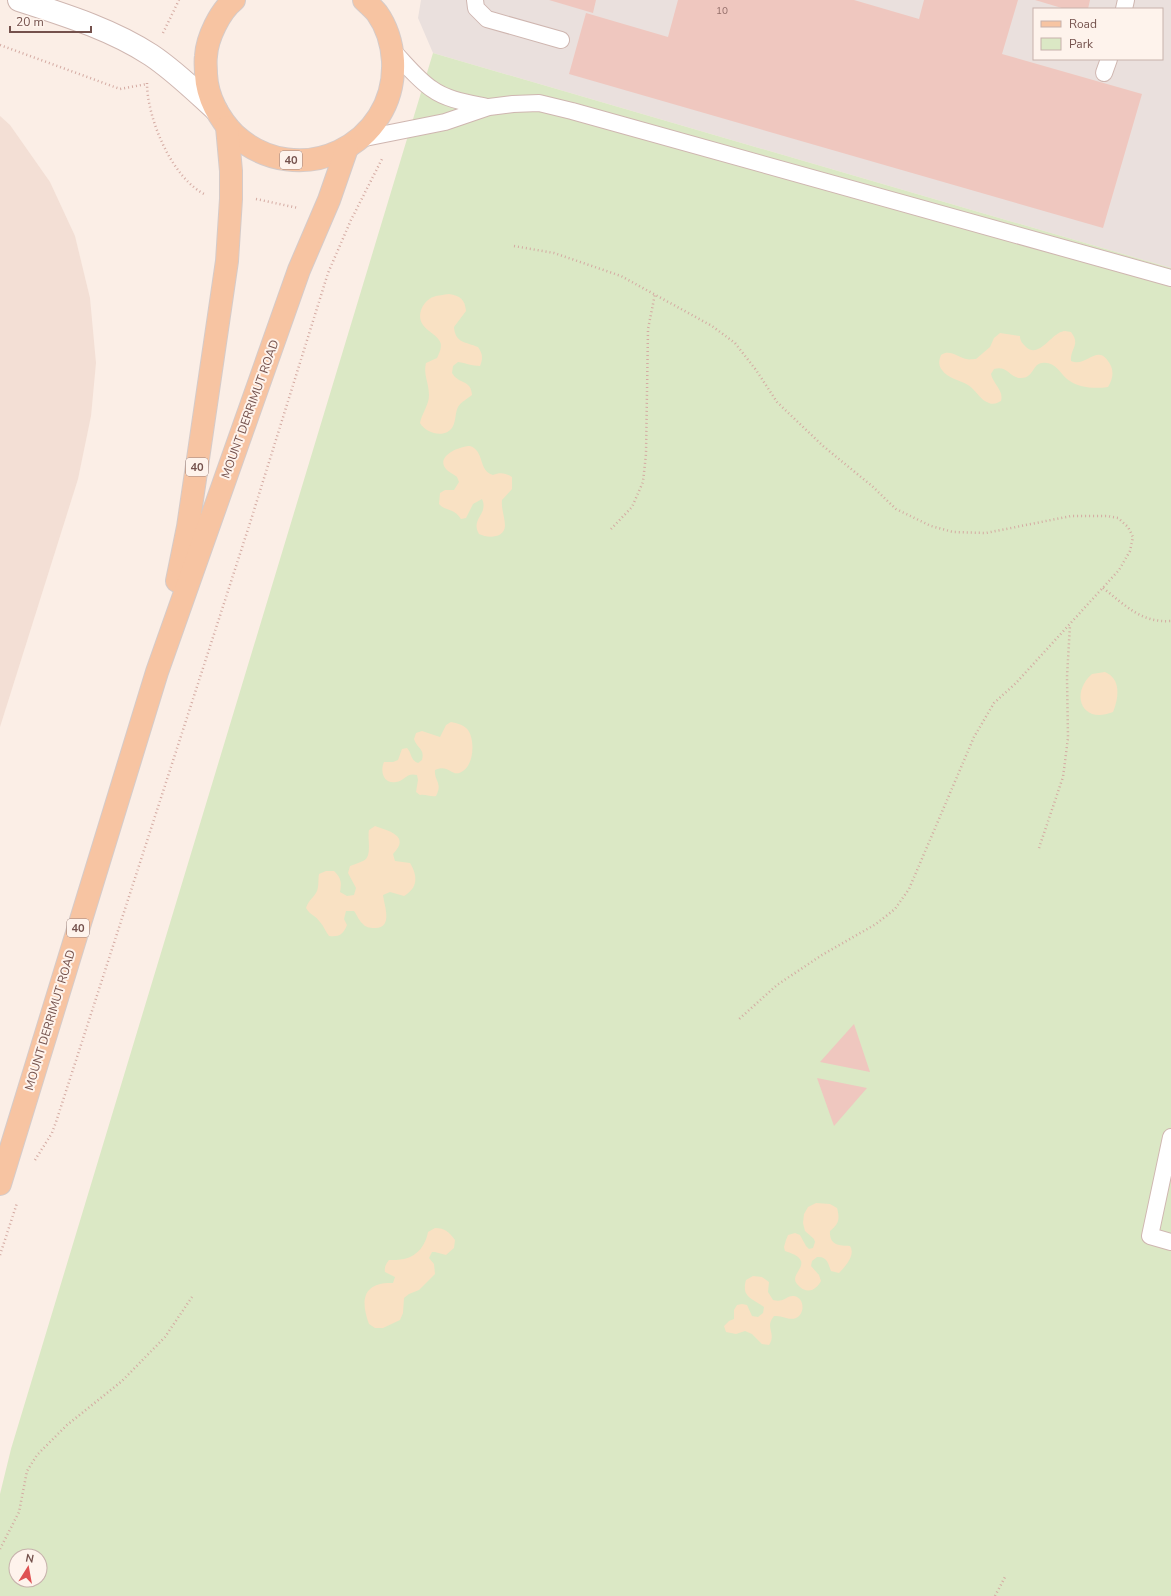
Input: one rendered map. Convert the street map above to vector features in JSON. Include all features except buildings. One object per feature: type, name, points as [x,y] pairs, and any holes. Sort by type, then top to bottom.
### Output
[{"type":"main road","name":"40","points":[[234,0],[214,27],[206,55],[206,84],[221,119],[246,145],[270,156],[296,161],[322,158],[353,144],[377,121],[388,99],[394,75],[392,50],[387,31],[372,4]]},
{"type":"main road","name":"MOUNT DERRIMUT ROAD","points":[[157,672],[188,527],[227,261],[231,199],[231,171],[221,119]]},
{"type":"main road","name":"MOUNT DERRIMUT ROAD","points":[[0,1184],[157,672],[299,270],[353,144]]},
{"type":"street","points":[[19,0],[84,21],[118,36],[151,55],[182,78],[221,119]]},
{"type":"lane","points":[[475,0],[476,8],[488,19],[561,40]]},
{"type":"lane","points":[[392,50],[433,90],[458,101],[489,107]]},
{"type":"lane","points":[[353,144],[445,122],[489,107],[539,103],[1171,278]]},
{"type":"lane","points":[[1171,1137],[1150,1236],[1171,1242]]},
{"type":"path","points":[[179,0],[151,55],[154,72],[147,84],[151,109],[157,131],[176,168],[187,181],[203,194],[217,199],[250,198],[351,220]]},
{"type":"path","points":[[0,45],[120,89],[147,84]]},
{"type":"path","points":[[34,1162],[52,1133],[56,1122],[241,553],[328,273],[351,220],[384,156]]},
{"type":"path","points":[[514,246],[554,253],[614,274],[655,294],[712,326],[735,343],[756,370],[777,402],[824,446],[872,486],[896,509],[931,526],[953,532],[986,533],[1071,516],[1107,516],[1118,518],[1128,527],[1132,537],[1130,551],[1119,570],[1016,683],[994,703],[974,737],[909,889],[895,909],[876,924],[822,955],[777,985],[738,1020]]},
{"type":"path","points":[[610,529],[632,508],[643,482],[646,454],[648,329],[655,294]]},
{"type":"path","points":[[1102,588],[1141,616],[1159,622],[1171,621]]},
{"type":"path","points":[[1039,848],[1063,777],[1068,738],[1067,678],[1070,624]]},
{"type":"path","points":[[0,1255],[18,1200]]},
{"type":"path","points":[[0,1549],[18,1512],[27,1470],[37,1455],[67,1425],[122,1381],[165,1337],[192,1297]]},
{"type":"path","points":[[995,1596],[1005,1577]]},
{"type":"shaded area","points":[[421,0],[1171,0],[1171,268],[433,53],[418,18]]},
{"type":"shaded area","points":[[0,116],[10,125],[50,182],[75,236],[90,298],[96,363],[91,416],[78,479],[0,727]]},
{"type":"green space","points":[[433,53],[1171,268],[1171,1596],[0,1596],[0,1494],[11,1449]]},
{"type":"sand","points":[[449,294],[456,296],[463,301],[466,311],[454,327],[456,336],[462,341],[478,347],[482,354],[482,359],[480,366],[458,362],[453,366],[452,373],[455,377],[469,386],[472,395],[458,407],[454,424],[450,430],[446,433],[436,434],[427,430],[420,423],[429,399],[425,371],[426,363],[437,358],[441,344],[437,338],[423,325],[420,313],[429,299]]},
{"type":"sand","points":[[1065,331],[1071,332],[1075,340],[1071,361],[1083,361],[1097,355],[1102,355],[1106,359],[1111,366],[1112,372],[1108,387],[1092,388],[1081,386],[1067,379],[1054,365],[1046,363],[1039,364],[1031,374],[1021,378],[999,368],[994,369],[991,374],[1000,390],[1002,397],[1001,401],[992,404],[983,400],[968,385],[944,373],[940,366],[940,357],[944,353],[950,353],[967,359],[976,359],[990,347],[994,338],[1000,333],[1020,336],[1020,339],[1026,347],[1030,350],[1035,350],[1044,346],[1055,335]]},
{"type":"sand","points":[[470,446],[478,452],[488,473],[493,475],[503,473],[512,477],[512,489],[502,500],[505,526],[504,530],[502,533],[495,536],[490,537],[479,534],[477,529],[478,520],[482,513],[484,504],[482,499],[473,504],[466,518],[461,519],[458,515],[439,504],[440,493],[445,490],[454,490],[459,482],[457,477],[448,471],[443,464],[446,456],[455,450]]},
{"type":"sand","points":[[1105,672],[1114,679],[1117,689],[1117,700],[1113,712],[1102,715],[1093,714],[1086,711],[1082,705],[1082,690],[1085,682],[1092,674]]},
{"type":"sand","points":[[451,722],[460,724],[468,730],[472,740],[471,758],[467,768],[459,773],[444,768],[435,770],[439,788],[436,796],[420,795],[416,792],[418,780],[417,775],[410,775],[396,782],[385,779],[382,769],[384,762],[393,762],[398,760],[402,749],[407,748],[415,762],[418,763],[422,760],[422,751],[414,739],[416,733],[422,731],[440,737],[446,725]]},
{"type":"sand","points":[[375,826],[392,832],[399,839],[400,843],[398,848],[393,854],[395,861],[410,863],[415,877],[414,885],[409,893],[404,896],[390,892],[383,895],[386,910],[386,921],[384,925],[372,928],[366,927],[354,911],[346,911],[344,919],[347,925],[344,931],[338,936],[329,936],[321,924],[306,908],[317,891],[319,874],[326,871],[334,871],[340,880],[340,892],[347,896],[354,895],[356,888],[348,873],[350,866],[361,862],[368,856],[369,830]]},
{"type":"sand","points":[[816,1203],[830,1204],[837,1208],[838,1221],[830,1231],[831,1239],[836,1244],[850,1246],[852,1253],[849,1261],[839,1273],[831,1271],[825,1259],[817,1257],[812,1261],[811,1266],[819,1275],[821,1281],[812,1290],[804,1290],[796,1283],[795,1280],[801,1261],[794,1254],[785,1251],[784,1247],[788,1235],[795,1233],[800,1235],[809,1249],[813,1248],[815,1242],[814,1239],[805,1231],[803,1223],[804,1214],[808,1207]]},
{"type":"sand","points":[[435,1228],[444,1230],[451,1235],[455,1240],[454,1248],[446,1255],[432,1252],[429,1258],[434,1264],[435,1274],[419,1290],[404,1298],[403,1313],[400,1320],[383,1328],[375,1328],[369,1324],[366,1315],[366,1294],[375,1286],[383,1283],[393,1283],[395,1277],[385,1272],[389,1260],[404,1259],[413,1255],[423,1245],[428,1232]]},
{"type":"sand","points":[[753,1276],[762,1277],[769,1282],[768,1292],[773,1300],[783,1300],[794,1296],[798,1297],[802,1303],[801,1313],[796,1318],[791,1319],[774,1316],[770,1324],[772,1337],[769,1345],[762,1344],[752,1334],[745,1331],[736,1334],[726,1332],[724,1326],[729,1321],[734,1319],[734,1310],[737,1305],[747,1305],[752,1316],[758,1317],[763,1313],[764,1307],[749,1297],[745,1291],[746,1280]]}]
